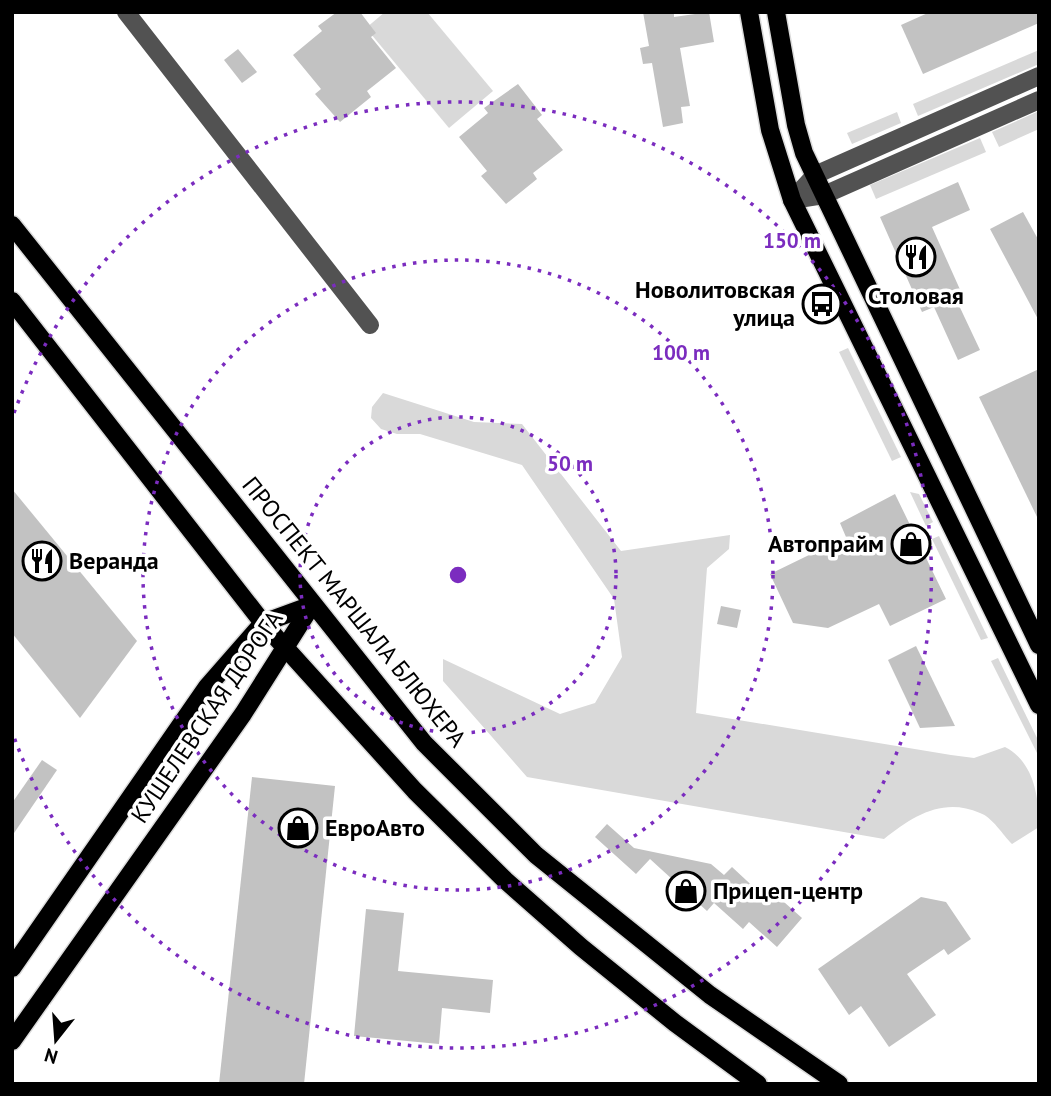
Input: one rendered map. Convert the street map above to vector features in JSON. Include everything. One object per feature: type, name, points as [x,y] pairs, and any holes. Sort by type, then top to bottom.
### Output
[{"type":"main road","points":[[749,12],[770,130],[792,200],[1039,705]]},
{"type":"main road","points":[[776,12],[796,125],[815,175],[1039,645]]},
{"type":"main road","name":"ПРОСПЕКТ МАРШАЛА БЛЮХЕРА","points":[[12,225],[312,605],[425,743],[536,855],[710,995],[839,1084]]},
{"type":"main road","points":[[12,300],[285,650],[415,791],[505,880],[665,1015],[758,1084]]},
{"type":"main road","name":"КУШЕЛЕВСКАЯ ДОРОГА","points":[[12,968],[207,687],[263,623],[312,605]]},
{"type":"main road","name":"КУШЕЛЕВСКАЯ ДОРОГА","points":[[12,1041],[285,650],[312,605]]},
{"type":"street","points":[[126,12],[370,325]]},
{"type":"street","points":[[792,200],[815,175],[1039,76]]},
{"type":"street","points":[[792,200],[824,195],[1039,100]]},
{"type":"shaded area","points":[[385,12],[427,12],[493,91],[449,128],[366,28]]},
{"type":"shaded area","points":[[1039,50],[1039,64],[918,116],[913,104]]},
{"type":"shaded area","points":[[1039,111],[1039,129],[999,147],[992,132]]},
{"type":"shaded area","points":[[897,112],[901,123],[852,144],[847,133]]},
{"type":"shaded area","points":[[980,138],[986,152],[876,199],[870,185]]},
{"type":"shaded area","points":[[848,348],[901,457],[892,461],[839,352]]},
{"type":"shaded area","points":[[383,393],[474,422],[522,424],[621,551],[730,535],[729,549],[707,568],[696,713],[974,758],[1005,747],[1023,762],[1029,771],[1036,792],[1039,827],[1012,844],[984,815],[953,807],[917,816],[884,839],[527,777],[443,681],[443,659],[560,714],[595,703],[622,657],[614,599],[522,465],[420,434],[397,434],[381,429],[371,418],[372,407]]},
{"type":"shaded area","points":[[910,492],[919,494],[933,522],[926,526]]},
{"type":"shaded area","points":[[939,536],[988,638],[981,640],[932,539]]},
{"type":"shaded area","points":[[998,658],[1039,742],[1039,757],[991,661]]},
{"type":"building","points":[[337,12],[360,12],[376,33],[371,37],[396,68],[367,91],[371,97],[340,122],[315,94],[321,89],[293,55],[322,31],[318,26]]},
{"type":"building","points":[[643,12],[674,12],[674,17],[709,12],[714,42],[680,48],[690,106],[681,107],[683,123],[663,127],[652,63],[643,64],[640,48],[649,46]]},
{"type":"building","points":[[930,12],[1039,12],[1039,23],[923,74],[901,25]]},
{"type":"building","points":[[238,49],[257,72],[242,83],[224,60]]},
{"type":"building","points":[[518,84],[542,115],[537,119],[563,150],[533,173],[537,179],[506,204],[481,176],[487,171],[459,137],[488,113],[484,108]]},
{"type":"building","points":[[958,182],[970,210],[932,227],[962,294],[955,297],[980,350],[958,360],[934,307],[922,312],[880,217]]},
{"type":"building","points":[[1023,212],[1039,241],[1039,321],[990,229]]},
{"type":"building","points":[[1039,369],[1039,521],[979,397]]},
{"type":"building","name":"Веранда","points":[[12,489],[137,641],[80,718],[12,633]]},
{"type":"building","points":[[895,494],[946,599],[890,626],[879,604],[828,628],[793,623],[770,574],[846,537],[840,523]]},
{"type":"building","points":[[721,606],[741,610],[737,628],[717,624]]},
{"type":"building","points":[[916,646],[955,726],[920,728],[888,660]]},
{"type":"building","points":[[42,760],[57,770],[12,836],[12,803]]},
{"type":"building","points":[[252,777],[335,786],[304,1084],[219,1084]]},
{"type":"building","points":[[607,824],[634,848],[711,864],[724,875],[732,867],[760,893],[766,886],[802,918],[777,947],[749,922],[743,929],[714,903],[707,911],[650,859],[636,874],[595,837]]},
{"type":"building","points":[[921,897],[946,902],[971,939],[948,955],[944,949],[907,974],[936,1015],[889,1047],[861,1006],[849,1015],[818,969]]},
{"type":"building","points":[[366,909],[404,913],[398,971],[493,980],[490,1013],[442,1008],[439,1044],[354,1036]]},
{"type":"place","name":"Столовая","points":[[916,257]]},
{"type":"place","name":"Новолитовская улица","points":[[822,304]]},
{"type":"place","name":"Автопрайм","points":[[911,544]]},
{"type":"place","name":"Веранда","points":[[42,561]]},
{"type":"place","name":"ЕвроАвто","points":[[298,828]]},
{"type":"place","name":"Прицеп-центр","points":[[686,891]]}]
